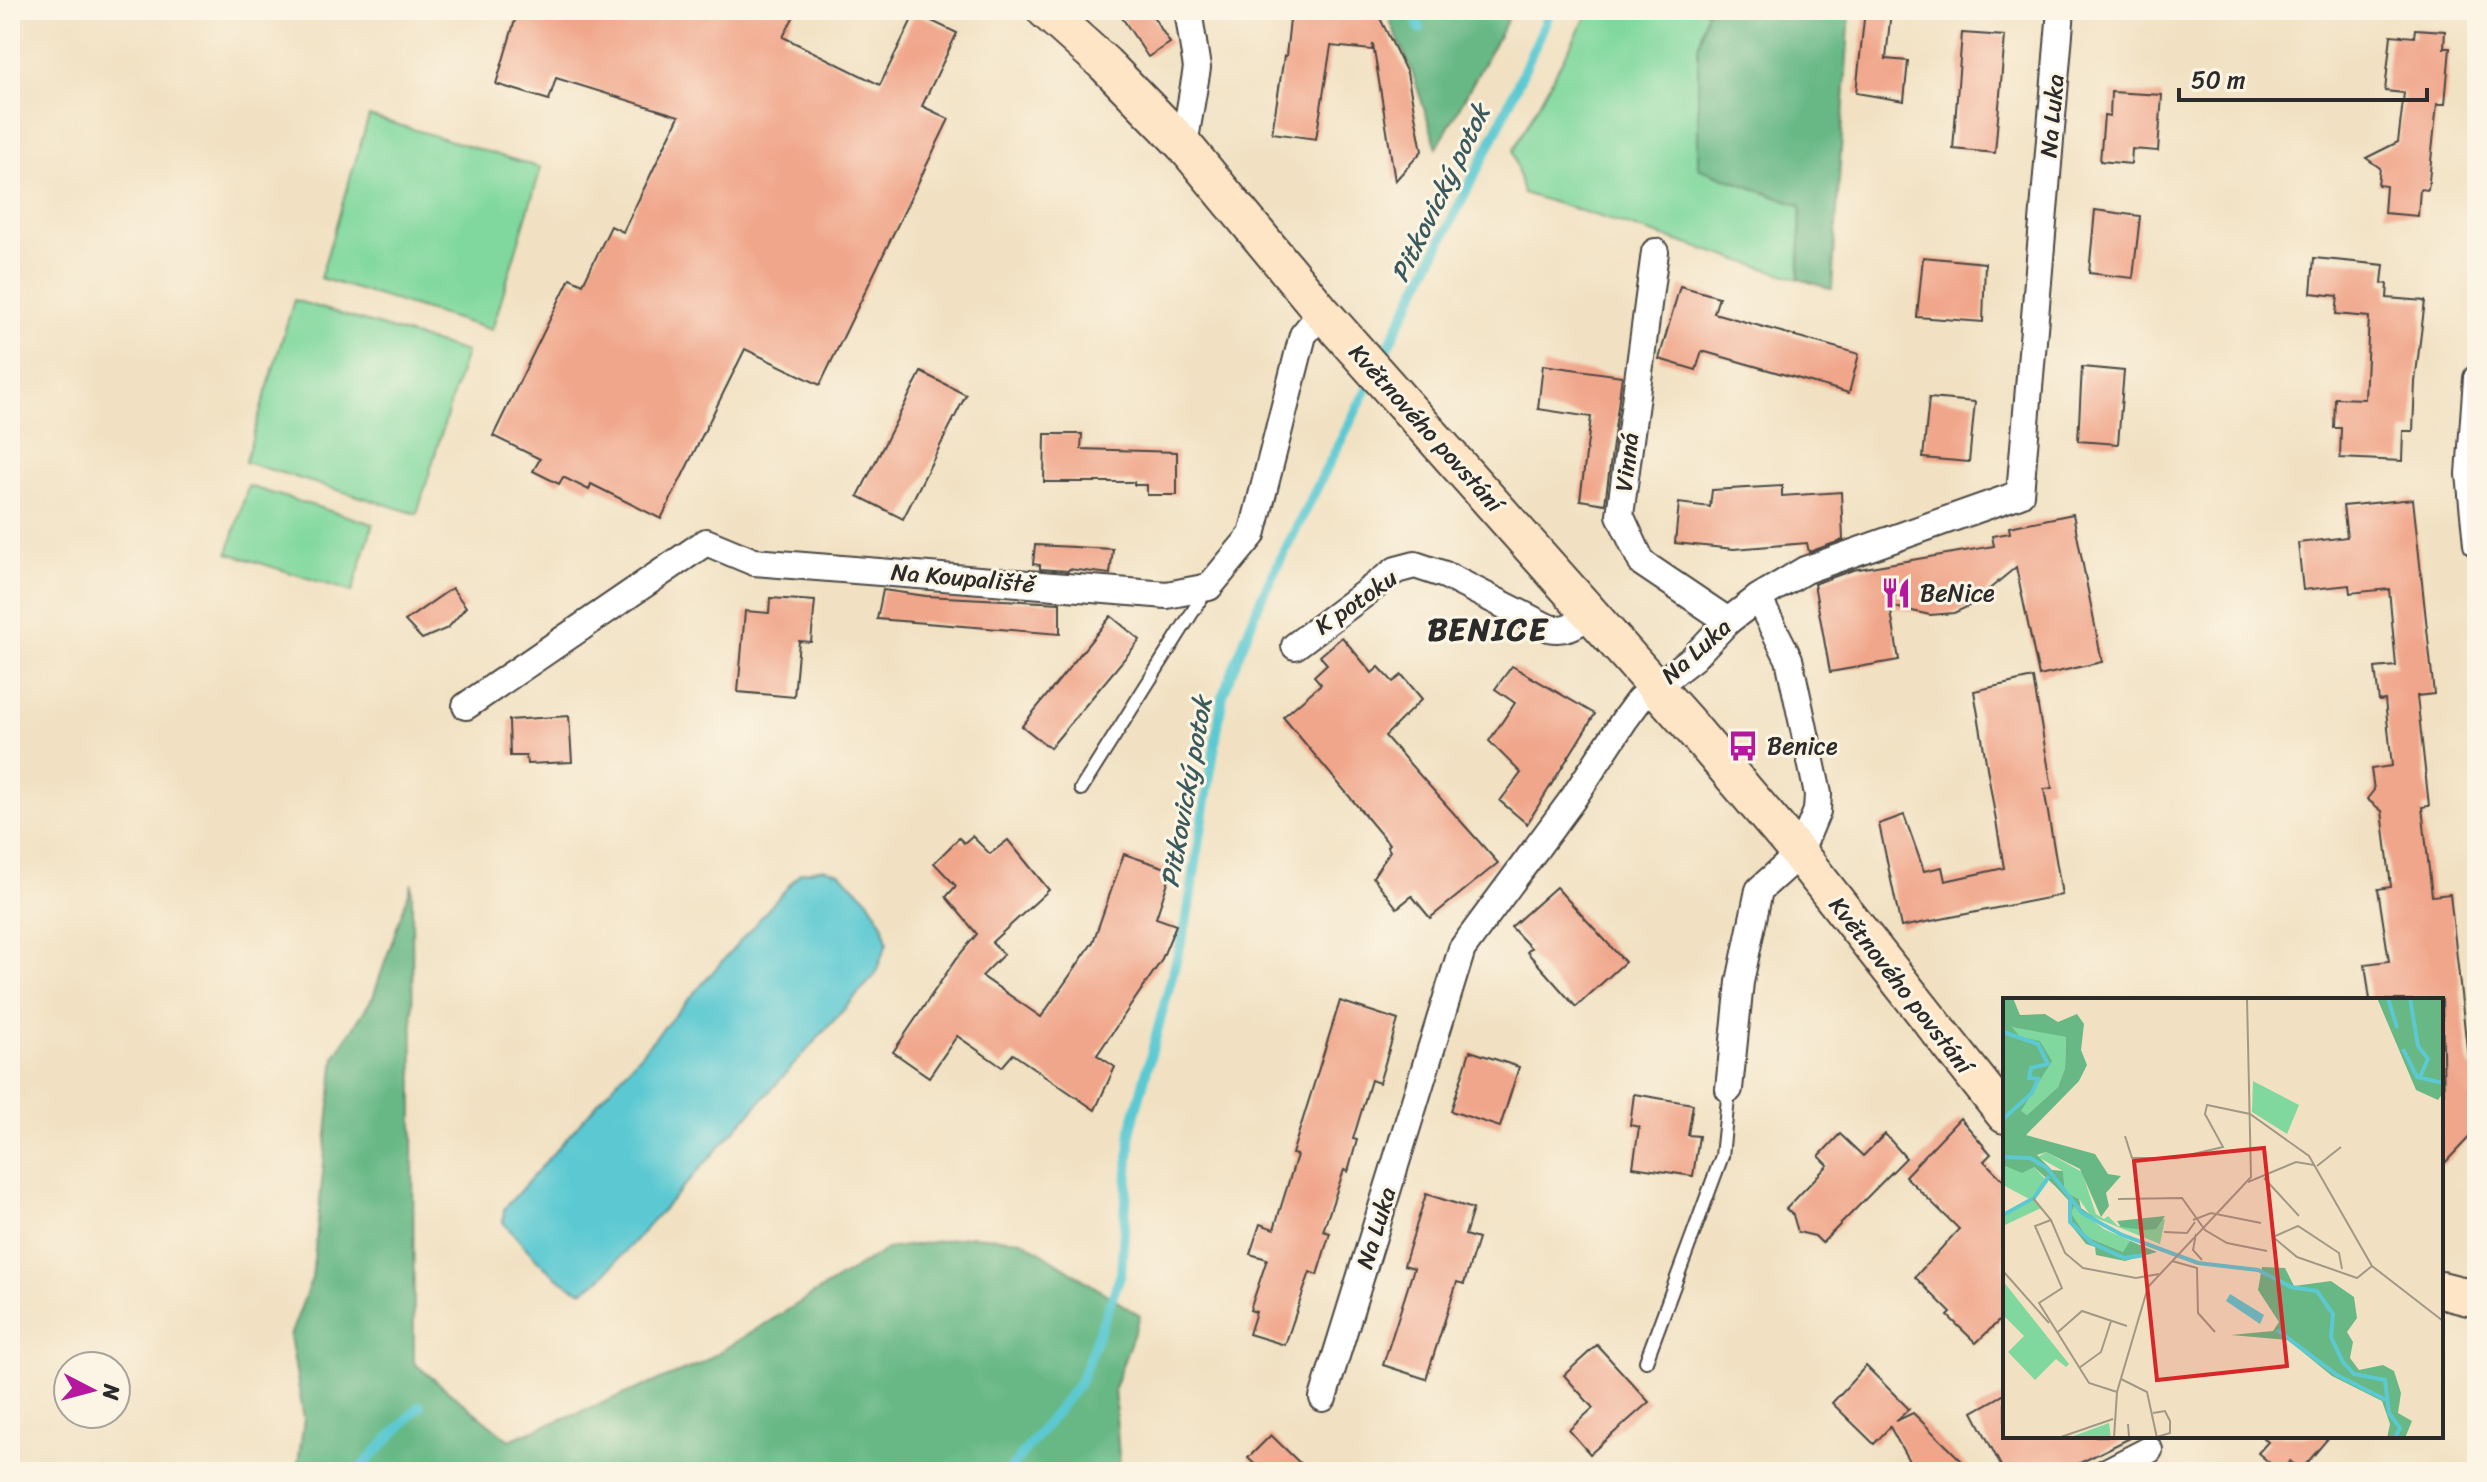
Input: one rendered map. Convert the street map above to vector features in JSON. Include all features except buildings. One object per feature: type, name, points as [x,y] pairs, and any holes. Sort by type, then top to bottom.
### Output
[{"type":"street","name":"Květnového povstání","points":[[1045,10],[1105,64],[1184,145],[1331,321],[1656,687],[1799,854],[2003,1112]]},
{"type":"street","points":[[1184,145],[1197,68],[1188,10]]},
{"type":"street","name":"Na Luka","points":[[1323,1398],[1462,949],[1572,800],[1639,700],[1693,658],[1728,621],[1758,598],[1805,570],[2020,494],[2061,10]]},
{"type":"street","name":"Vinná","points":[[1655,252],[1620,515],[1642,563],[1728,621]]},
{"type":"street","points":[[1209,587],[1252,535],[1303,335],[1331,321]]},
{"type":"street","points":[[2477,378],[2470,474],[2477,544]]},
{"type":"street","name":"Na Koupaliště","points":[[466,706],[706,542],[754,562],[1167,595],[1209,587]]},
{"type":"street","name":"K potoku","points":[[1295,646],[1396,570],[1415,565],[1445,575],[1559,631],[1592,614]]},
{"type":"street","points":[[1729,1089],[1740,982],[1759,890],[1799,854],[1817,811],[1818,794],[1789,659],[1758,598]]},
{"type":"street","points":[[2443,1290],[2477,1299]]},
{"type":"street","points":[[2106,1472],[2152,1453]]},
{"type":"lane","points":[[1081,789],[1209,587]]},
{"type":"lane","points":[[1646,1361],[1722,1156],[1729,1089]]},
{"type":"green space","points":[[1388,10],[1513,10],[1437,148],[1413,74]]},
{"type":"green space","points":[[1590,10],[1707,10],[1698,48],[1698,168],[1801,206],[1799,279],[1523,193],[1513,151]]},
{"type":"green space","points":[[1707,10],[1850,10],[1832,289],[1799,279],[1801,206],[1698,168],[1698,48]]},
{"type":"green space","points":[[369,116],[541,168],[492,330],[320,278]]},
{"type":"green space","points":[[294,300],[466,352],[417,514],[245,462]]},
{"type":"green space","points":[[248,486],[373,524],[352,592],[228,553]]},
{"type":"green space","points":[[412,883],[414,1363],[509,1440],[698,1365],[887,1249],[972,1236],[1022,1240],[1140,1316],[1114,1388],[1120,1472],[297,1472],[304,1419],[290,1336],[312,1278],[335,1056],[373,997]]},
{"type":"water","points":[[823,868],[840,873],[867,898],[883,924],[887,943],[875,975],[600,1279],[583,1291],[571,1286],[539,1262],[503,1222],[504,1209],[800,873]]},
{"type":"waterway","points":[[1413,10],[1420,29]]},
{"type":"waterway","name":"Pitkovický potok","points":[[1379,364],[1497,130],[1551,10]]},
{"type":"waterway","name":"Pitkovický potok","points":[[1008,1472],[1080,1382],[1121,1274],[1131,1129],[1186,924],[1223,695],[1262,596],[1372,379]]},
{"type":"waterway","points":[[357,1472],[420,1406]]},
{"type":"place","name":"BeNice","points":[[1896,593]]},
{"type":"place","name":"Benice","points":[[1743,746]]},
{"type":"district","name":"BENICE","points":[[1488,629]]}]
